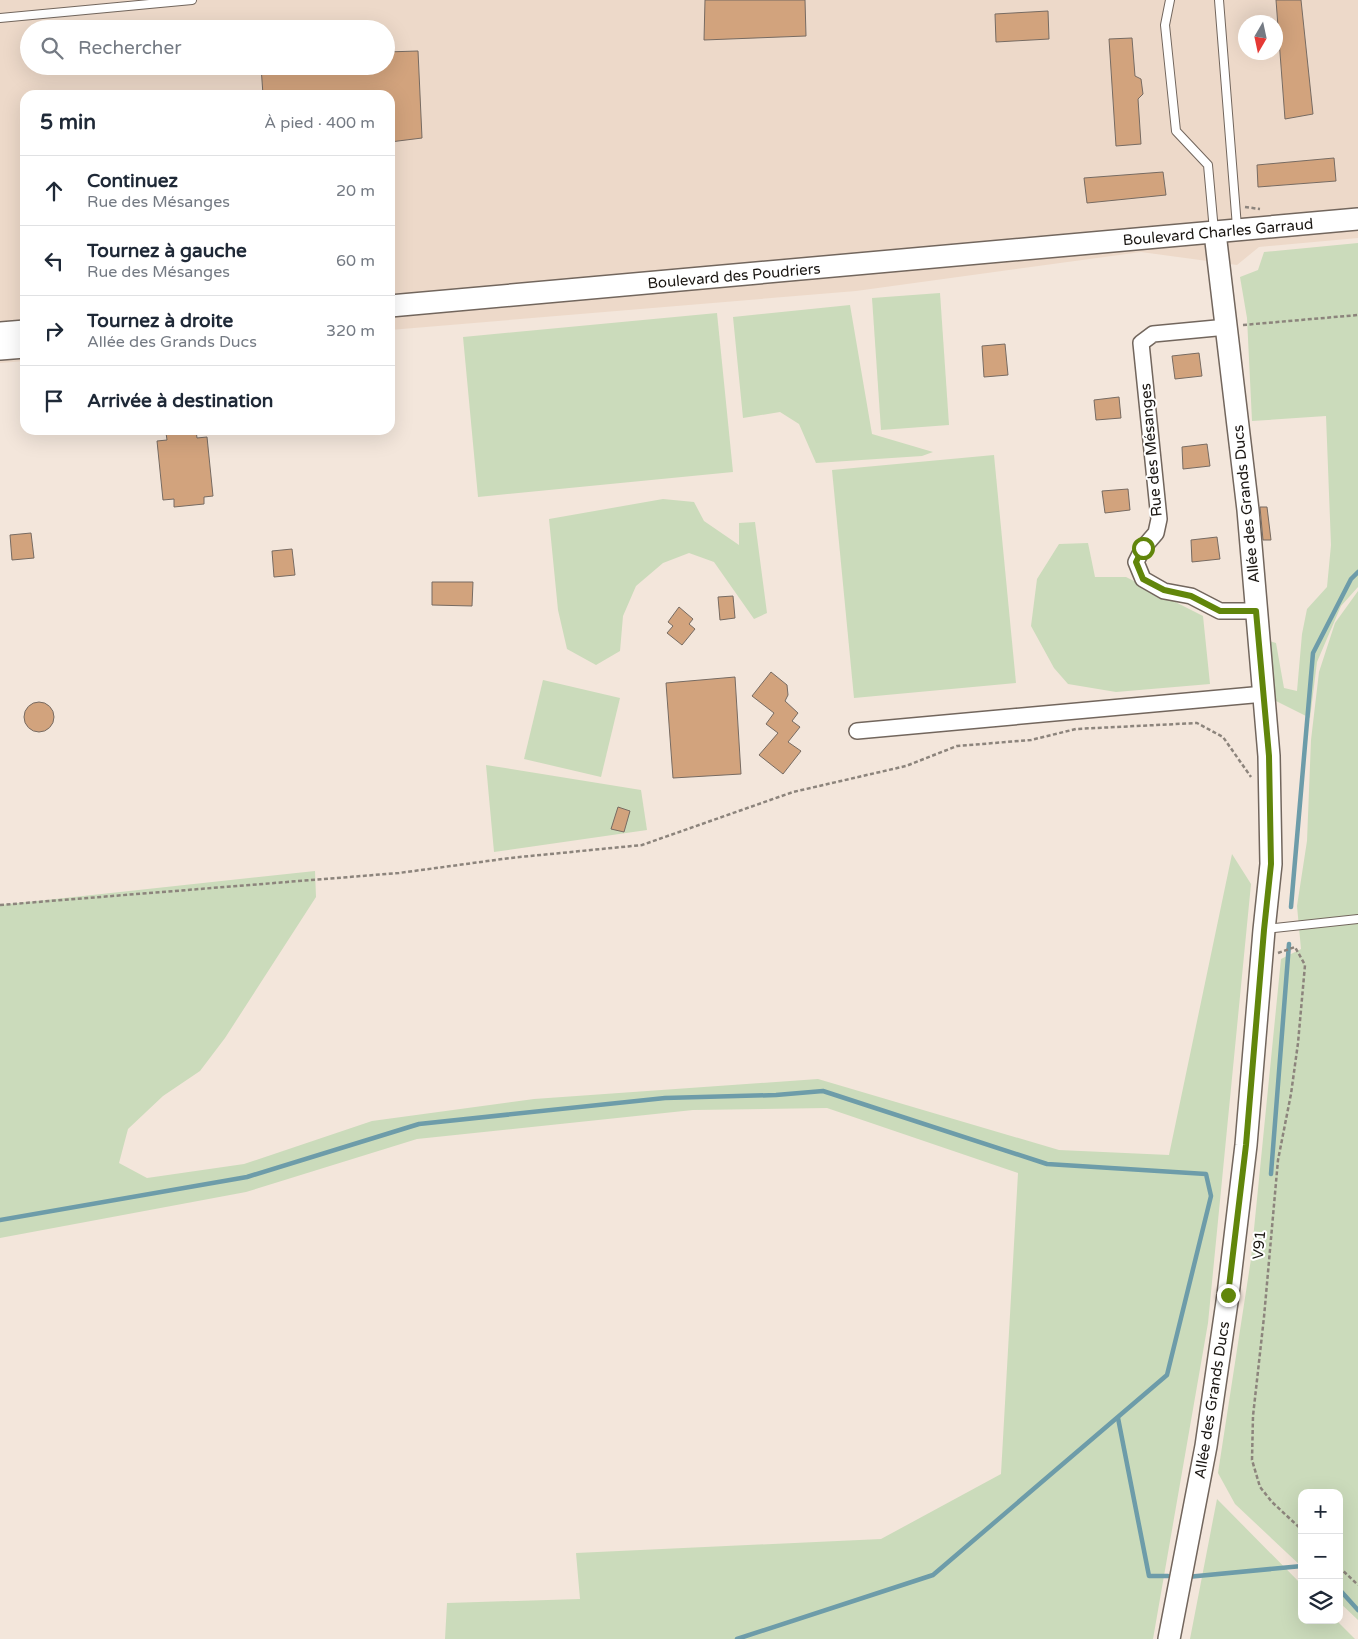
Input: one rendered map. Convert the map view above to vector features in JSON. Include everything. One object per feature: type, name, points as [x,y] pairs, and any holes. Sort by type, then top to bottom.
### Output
[{"type":"main road","name":"Boulevard Charles Garraud","points":[[1078,245],[1358,219]]},
{"type":"main road","name":"Allée des Grands Ducs","points":[[1169,1639],[1206,1446],[1228,1295],[1270,952],[1264,930],[1271,864],[1269,756],[1248,510],[1214,233]]},
{"type":"main road","name":"Boulevard des Poudriers","points":[[395,306],[1078,245]]},
{"type":"main road","points":[[0,333],[20,331]]},
{"type":"main road","points":[[0,349],[20,347]]},
{"type":"street","name":"Rue des Mésanges","points":[[1227,327],[1153,334],[1141,343],[1159,518],[1156,533],[1143,548],[1136,562],[1143,579],[1164,590],[1191,596],[1220,611],[1256,611]]},
{"type":"street","points":[[857,731],[1264,694]]},
{"type":"lane","points":[[0,18],[192,0]]},
{"type":"lane","points":[[1170,0],[1165,25],[1176,131],[1208,165],[1214,233]]},
{"type":"lane","points":[[1219,0],[1237,231]]},
{"type":"lane","points":[[1264,930],[1358,919]]},
{"type":"path","points":[[1227,327],[1358,315]]},
{"type":"path","points":[[0,905],[399,873],[510,858],[642,845],[793,792],[906,766],[957,746],[1031,740],[1076,729],[1197,723],[1223,737],[1251,775],[1252,784]]},
{"type":"path","name":"V91","points":[[1270,952],[1295,947],[1305,965],[1291,1094],[1278,1160],[1253,1416],[1252,1460],[1260,1487],[1272,1502],[1298,1526]]},
{"type":"path","points":[[1343,1571],[1358,1585]]},
{"type":"shaded area","points":[[0,0],[1358,0],[1358,238],[1259,247],[1237,265],[1141,252],[856,291],[395,330],[395,90],[20,90],[20,361],[0,363]]},
{"type":"green space","points":[[1358,243],[1358,587],[1341,606],[1317,662],[1310,718],[1274,700],[1269,641],[1276,643],[1284,688],[1297,691],[1302,634],[1307,609],[1327,587],[1331,545],[1326,416],[1252,421],[1247,318],[1240,277],[1258,270],[1264,252]]},
{"type":"green space","points":[[940,293],[949,425],[881,430],[872,298]]},
{"type":"green space","points":[[850,305],[872,434],[933,452],[922,456],[816,463],[799,424],[780,412],[743,418],[733,317]]},
{"type":"green space","points":[[717,313],[733,472],[478,497],[463,337]]},
{"type":"green space","points":[[994,455],[1016,683],[854,698],[832,470]]},
{"type":"green space","points":[[663,499],[694,502],[704,521],[739,545],[739,523],[755,522],[767,613],[754,619],[714,562],[689,553],[663,563],[636,586],[623,616],[620,651],[596,665],[567,649],[558,610],[549,519]]},
{"type":"green space","points":[[1088,543],[1095,577],[1126,577],[1203,616],[1210,684],[1116,692],[1068,684],[1054,668],[1031,626],[1037,579],[1059,544]]},
{"type":"green space","points":[[1358,591],[1358,1620],[1343,1606],[1343,1489],[1298,1489],[1298,1563],[1235,1504],[1218,1473],[1251,1259],[1281,959],[1301,949],[1297,906],[1307,841],[1311,740],[1319,672],[1335,623]]},
{"type":"green space","points":[[543,680],[620,698],[601,777],[524,759]]},
{"type":"green space","points":[[486,765],[641,790],[647,830],[494,852]]},
{"type":"green space","points":[[1232,854],[1251,884],[1208,1323],[1153,1639],[445,1639],[447,1603],[580,1599],[576,1553],[881,1539],[1001,1474],[1018,1173],[827,1108],[693,1110],[417,1139],[246,1192],[0,1238],[0,905],[315,871],[316,897],[225,1038],[200,1071],[163,1096],[128,1129],[119,1163],[147,1178],[244,1164],[372,1121],[534,1099],[818,1079],[1059,1150],[1169,1155]]},
{"type":"green space","points":[[1217,1499],[1298,1581],[1298,1624],[1340,1624],[1355,1639],[1190,1639]]},
{"type":"building","points":[[705,0],[805,0],[806,36],[704,40]]},
{"type":"building","points":[[1276,0],[1301,0],[1313,114],[1285,119],[1281,60],[1283,60],[1283,15],[1277,15]]},
{"type":"building","points":[[1048,11],[1049,39],[996,42],[995,14]]},
{"type":"building","points":[[1132,38],[1135,76],[1141,79],[1143,94],[1138,99],[1141,144],[1116,146],[1109,39]]},
{"type":"building","points":[[418,51],[422,138],[395,141],[395,90],[263,90],[262,75],[395,75],[395,52]]},
{"type":"building","points":[[1334,158],[1336,181],[1258,187],[1257,165]]},
{"type":"building","points":[[1163,172],[1166,195],[1087,203],[1084,178]]},
{"type":"building","points":[[1005,344],[1008,375],[984,377],[982,346]]},
{"type":"building","points":[[1199,353],[1202,376],[1175,379],[1172,356]]},
{"type":"building","points":[[1119,397],[1121,418],[1096,420],[1094,400]]},
{"type":"building","points":[[166,435],[207,437],[213,496],[204,497],[204,504],[174,507],[174,499],[163,500],[157,441],[167,440]]},
{"type":"building","points":[[1207,444],[1210,466],[1183,469],[1182,447]]},
{"type":"building","points":[[1128,489],[1130,510],[1105,513],[1102,491]]},
{"type":"building","points":[[1260,507],[1267,507],[1271,540],[1263,540]]},
{"type":"building","points":[[31,533],[34,558],[12,560],[10,535]]},
{"type":"building","points":[[1217,537],[1220,559],[1192,562],[1191,540]]},
{"type":"building","points":[[292,549],[295,575],[274,577],[272,551]]},
{"type":"building","points":[[432,582],[473,582],[472,606],[432,605]]},
{"type":"building","points":[[733,596],[735,618],[720,620],[718,597]]},
{"type":"building","points":[[679,607],[693,619],[689,624],[695,629],[682,645],[667,633],[673,626],[668,622]]},
{"type":"building","points":[[771,672],[787,685],[788,695],[785,701],[798,713],[792,721],[800,727],[788,742],[801,751],[783,774],[759,755],[778,733],[766,724],[774,713],[752,696]]},
{"type":"building","points":[[735,677],[741,774],[673,778],[666,683]]},
{"type":"building","points":[[39,702],[45,703],[53,711],[53,723],[45,731],[39,732],[33,731],[25,723],[24,717],[25,711],[33,703]]},
{"type":"building","points":[[618,807],[630,811],[624,832],[611,829]]},
{"type":"waterway","points":[[1291,907],[1313,653],[1351,579],[1358,572]]},
{"type":"waterway","points":[[1271,1174],[1289,944]]},
{"type":"waterway","points":[[0,1220],[247,1177],[419,1124],[665,1098],[776,1095],[823,1091],[1047,1164],[1206,1174],[1211,1196],[1167,1375],[933,1575],[737,1639]]},
{"type":"waterway","points":[[1118,1418],[1149,1576],[1168,1576]]},
{"type":"waterway","points":[[1187,1577],[1298,1566]]},
{"type":"waterway","points":[[1343,1593],[1358,1610]]},
{"type":"route","points":[[1143,548],[1136,562],[1143,579],[1164,590],[1191,596],[1220,611],[1256,611],[1269,756],[1271,864],[1246,1145],[1228,1295]]}]
